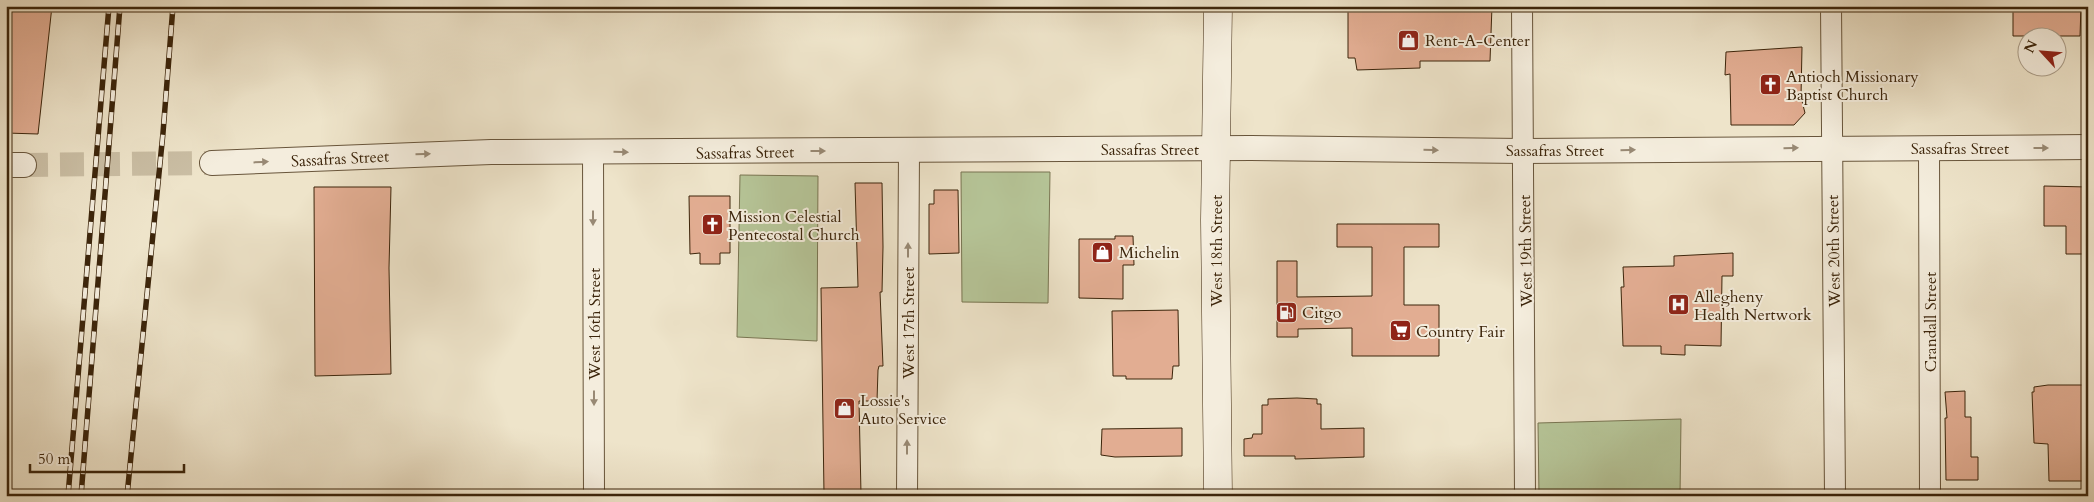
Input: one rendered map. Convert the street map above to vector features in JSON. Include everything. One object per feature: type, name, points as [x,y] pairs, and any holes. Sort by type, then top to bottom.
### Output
[{"type":"main road","name":"West 18th Street","points":[[1218,6],[1216,149],[1218,496]]},
{"type":"street","name":"West 19th Street","points":[[1522,6],[1525,496]]},
{"type":"street","name":"West 20th Street","points":[[1831,6],[1835,496]]},
{"type":"street","name":"Crandall Street","points":[[1929,148],[1930,496]]},
{"type":"street","name":"Sassafras Street","points":[[212,163],[481,152],[1216,149],[1524,151],[2088,148]]},
{"type":"street","name":"West 17th Street","points":[[907,496],[909,151]]},
{"type":"street","name":"West 16th Street","points":[[593,152],[594,496]]},
{"type":"green space","points":[[961,172],[1050,172],[1048,303],[962,302]]},
{"type":"green space","points":[[740,175],[818,176],[817,341],[737,337]]},
{"type":"green space","points":[[1681,419],[1680,496],[1539,496],[1538,423]]},
{"type":"building","points":[[6,6],[52,6],[38,134],[6,133]]},
{"type":"building","points":[[1348,6],[1492,6],[1490,61],[1420,61],[1420,68],[1357,70],[1355,58],[1348,58]]},
{"type":"building","points":[[2013,6],[2081,6],[2080,36],[2066,36],[2066,28],[2016,28],[2016,36],[2013,36]]},
{"type":"building","points":[[1802,47],[1801,97],[1805,113],[1794,125],[1731,125],[1730,74],[1725,75],[1726,52]]},
{"type":"building","points":[[855,183],[882,183],[883,247],[882,292],[880,292],[883,366],[879,366],[878,370],[877,401],[859,401],[861,494],[824,494],[821,288],[858,287]]},
{"type":"building","points":[[2044,186],[2088,187],[2088,254],[2066,254],[2066,226],[2044,226]]},
{"type":"building","points":[[314,187],[391,187],[389,268],[391,374],[315,376]]},
{"type":"building","points":[[934,190],[958,190],[959,253],[929,254],[929,204],[934,204]]},
{"type":"building","points":[[689,196],[730,196],[730,253],[720,253],[720,264],[700,264],[700,253],[690,254]]},
{"type":"building","points":[[1337,224],[1439,224],[1439,247],[1404,247],[1404,305],[1439,305],[1439,356],[1352,356],[1352,328],[1298,329],[1298,337],[1277,337],[1277,261],[1297,261],[1297,297],[1372,296],[1372,247],[1337,247]]},
{"type":"building","points":[[1115,236],[1133,236],[1134,265],[1123,265],[1123,299],[1079,298],[1079,239],[1115,239]]},
{"type":"building","points":[[1733,253],[1733,276],[1722,276],[1721,346],[1685,345],[1685,355],[1661,354],[1661,346],[1623,346],[1621,287],[1624,287],[1623,267],[1674,266],[1674,256]]},
{"type":"building","points":[[1178,310],[1179,366],[1173,366],[1172,379],[1126,379],[1126,376],[1113,376],[1112,311]]},
{"type":"building","points":[[2088,385],[2088,481],[2049,481],[2048,444],[2034,443],[2032,392],[2034,392],[2034,387]]},
{"type":"building","points":[[1965,391],[1965,417],[1971,417],[1971,457],[1978,457],[1978,480],[1946,480],[1945,418],[1947,418],[1945,392]]},
{"type":"building","points":[[1268,399],[1317,399],[1317,404],[1321,404],[1321,429],[1364,428],[1364,457],[1295,459],[1295,456],[1244,456],[1244,439],[1252,438],[1253,434],[1262,434],[1262,405],[1268,405]]},
{"type":"building","points":[[1182,428],[1182,456],[1115,457],[1101,455],[1102,429]]},
{"type":"tunnel","points":[[24,165],[212,163]]},
{"type":"railway","points":[[68,496],[109,6]]},
{"type":"railway","points":[[81,496],[120,6]]},
{"type":"railway","points":[[127,496],[163,133],[173,6]]},
{"type":"place","name":"Rent-A-Center","points":[[1409,40]]},
{"type":"place","name":"Antioch Missionary Baptist Church","points":[[1770,85]]},
{"type":"place","name":"Mission Celestial Pentecostal Church","points":[[712,225]]},
{"type":"place","name":"Michelin","points":[[1103,252]]},
{"type":"place","name":"Allegheny Health Nertwork","points":[[1678,305]]},
{"type":"place","name":"Citgo","points":[[1286,312]]},
{"type":"place","name":"Country Fair","points":[[1400,331]]},
{"type":"place","name":"Lossie's Auto Service","points":[[844,409]]}]
